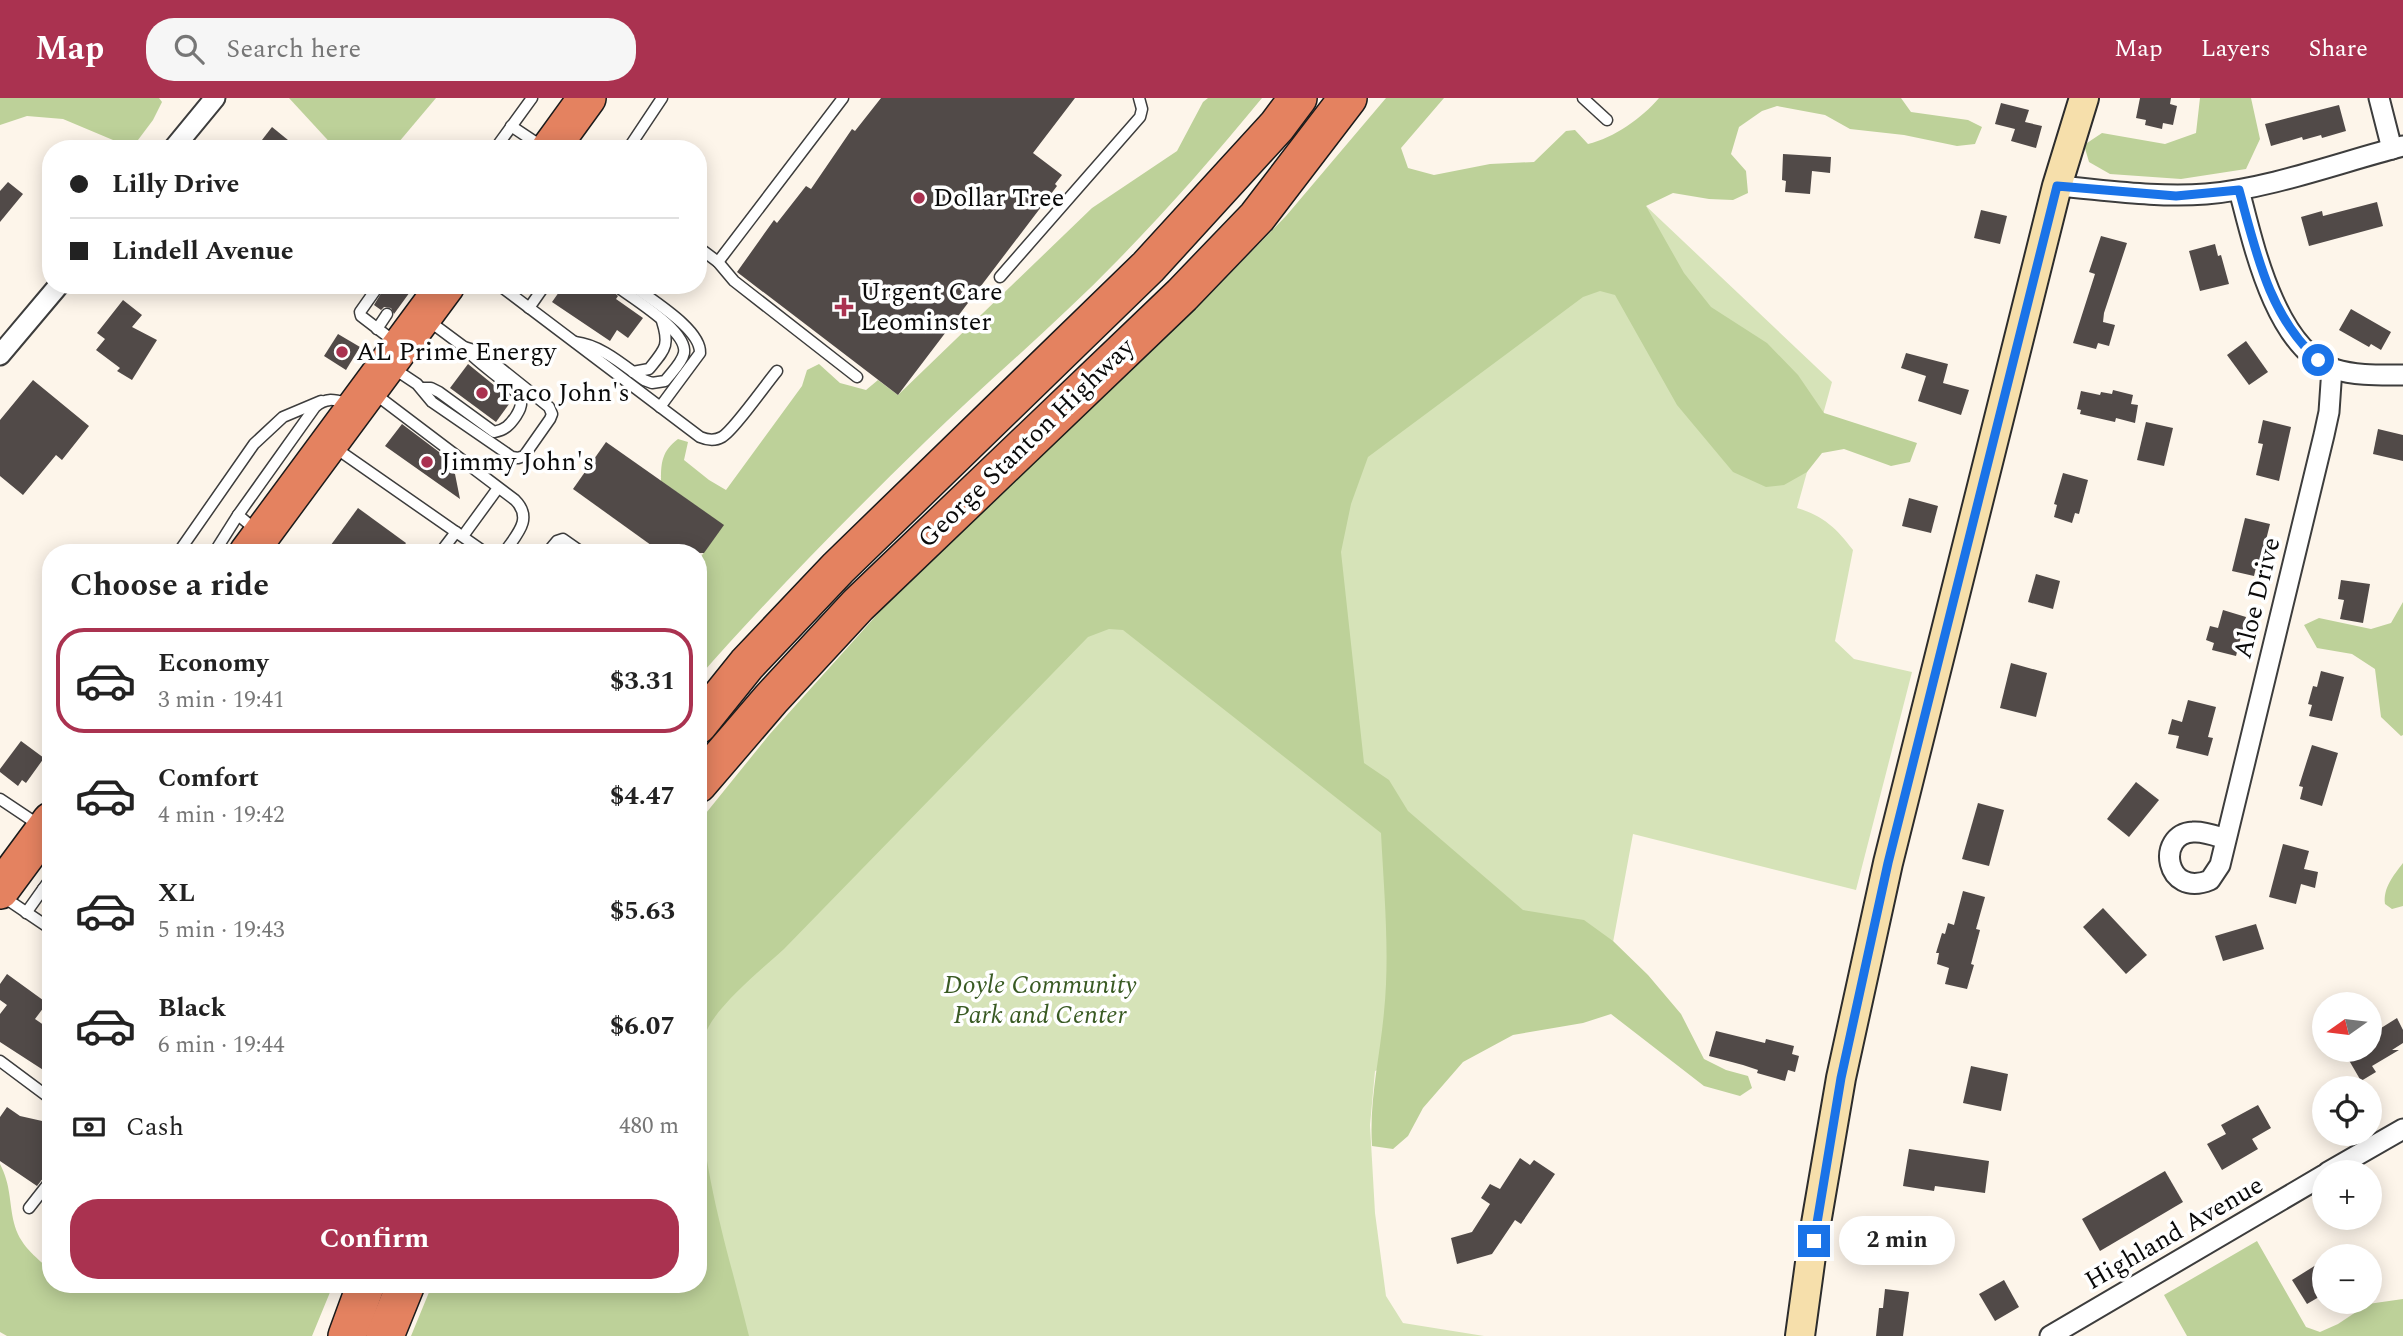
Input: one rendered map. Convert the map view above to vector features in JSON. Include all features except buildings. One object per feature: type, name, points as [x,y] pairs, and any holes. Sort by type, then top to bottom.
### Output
[{"type":"highway","points":[[558,140],[587,98]]},
{"type":"highway","name":"George Stanton Highway","points":[[707,714],[747,664],[838,568],[1148,268],[1277,126],[1297,98]]},
{"type":"highway","name":"George Stanton Highway","points":[[707,774],[858,605],[1182,295],[1257,217],[1348,98]]},
{"type":"highway","points":[[249,534],[328,442],[371,364],[423,316],[439,294]]},
{"type":"highway","points":[[13,901],[42,842]]},
{"type":"highway","points":[[347,1336],[363,1293]]},
{"type":"highway","points":[[385,1336],[402,1293]]},
{"type":"street","points":[[180,140],[215,98]]},
{"type":"street","points":[[1800,1336],[1841,1078],[1888,863],[1944,648],[2057,186],[2084,98]]},
{"type":"street","points":[[2057,186],[2176,196],[2239,190],[2398,148],[2379,98]]},
{"type":"street","points":[[2239,190],[2260,267],[2293,335],[2306,349],[2332,368],[2369,375],[2403,374]]},
{"type":"street","points":[[0,355],[51,294]]},
{"type":"street","name":"Aloe Drive","points":[[2226,839],[2324,435],[2329,412],[2332,368]]},
{"type":"street","name":"Highland Avenue","points":[[2350,1160],[2403,1129]]},
{"type":"street","name":"Highland Avenue","points":[[2050,1336],[2312,1182]]},
{"type":"lane","points":[[501,140],[532,98]]},
{"type":"lane","points":[[634,140],[662,98]]},
{"type":"lane","points":[[718,261],[842,98]]},
{"type":"lane","points":[[1000,278],[1140,117],[1142,109],[1139,98]]},
{"type":"lane","points":[[1583,98],[1607,120]]},
{"type":"lane","points":[[511,126],[543,140]]},
{"type":"lane","points":[[707,253],[718,261],[734,281],[856,377]]},
{"type":"lane","points":[[373,294],[360,312],[371,364],[498,488],[520,505],[524,520],[509,544]]},
{"type":"lane","points":[[511,294],[700,437],[714,440],[727,433],[777,371]]},
{"type":"lane","points":[[529,308],[539,294]]},
{"type":"lane","points":[[575,342],[598,349],[644,380],[660,383],[665,381],[683,358],[685,351],[680,335],[627,294]]},
{"type":"lane","points":[[644,294],[694,333],[701,348],[660,407]]},
{"type":"lane","points":[[371,364],[422,388],[439,392],[494,432],[508,426],[521,406],[517,392],[479,365],[464,347],[423,316]]},
{"type":"lane","points":[[632,372],[649,369],[666,348],[668,340],[662,321]]},
{"type":"lane","points":[[422,388],[432,402],[512,457],[524,456],[550,419],[552,411],[484,355],[464,347]]},
{"type":"lane","points":[[231,544],[249,534],[371,364]]},
{"type":"lane","points":[[184,544],[254,444],[283,417],[371,364]]},
{"type":"lane","points":[[328,442],[473,544]]},
{"type":"lane","points":[[449,544],[498,488]]},
{"type":"lane","points":[[554,544],[563,539],[570,544]]},
{"type":"lane","points":[[0,799],[42,824]]},
{"type":"lane","points":[[13,901],[42,892]]},
{"type":"lane","points":[[0,895],[42,922]]},
{"type":"lane","points":[[0,1061],[42,1092]]},
{"type":"lane","points":[[29,1208],[42,1191]]},
{"type":"green space","points":[[0,98],[159,98],[162,102],[138,140],[113,140],[63,119],[27,116],[0,125]]},
{"type":"green space","points":[[289,98],[436,98],[401,140],[328,140]]},
{"type":"green space","points":[[1208,98],[1262,98],[1156,221],[1071,306],[867,499],[707,668],[707,548],[723,525],[661,481],[662,463],[669,448],[678,439],[688,442],[684,460],[726,490],[802,386],[807,370],[819,364],[840,383],[866,390],[878,380],[898,395],[1092,208],[1177,151],[1203,102]]},
{"type":"green space","points":[[1386,98],[1444,98],[1401,148],[1408,168],[1434,175],[1490,164],[1534,162],[1566,131],[1575,130],[1588,144],[1598,141],[1627,126],[1659,98],[1901,98],[1911,112],[1968,120],[1982,127],[1975,144],[1957,146],[1904,135],[1850,129],[1825,115],[1777,106],[1762,111],[1739,127],[1731,154],[1746,171],[1748,193],[1733,200],[1673,193],[1646,206],[1684,273],[1711,307],[1767,343],[1798,375],[1824,413],[1917,443],[1910,462],[1891,466],[1844,449],[1822,453],[1807,472],[1784,485],[1766,487],[1733,472],[1677,405],[1615,295],[1600,291],[1583,297],[1368,457],[1351,504],[1341,552],[1364,763],[1389,780],[1408,811],[1523,910],[1584,920],[1613,941],[1648,975],[1681,1014],[1704,1059],[1726,1070],[1748,1076],[1752,1088],[1740,1096],[1704,1086],[1611,1014],[1583,1023],[1513,1035],[1463,1062],[1423,1108],[1408,1136],[1393,1149],[1372,1146],[1372,1112],[1384,1012],[1386,968],[1381,833],[1123,630],[1109,629],[1088,637],[784,949],[733,996],[715,1016],[707,1031],[707,812],[769,735],[900,589],[1212,292],[1286,216]]},
{"type":"green space","points":[[2200,98],[2251,98],[2260,139],[2246,169],[2181,179],[2110,174],[2089,162],[2084,145],[2102,133],[2165,144],[2196,133]]},
{"type":"green space","name":"Doyle Community Park and Center","points":[[1646,206],[1832,382],[1797,508],[1829,524],[1853,550],[1835,641],[1854,659],[1912,672],[1856,890],[1633,834],[1604,991],[1375,1071],[1370,1125],[1375,1213],[1386,1296],[1403,1323],[1484,1336],[468,1336],[658,1293],[707,1293],[707,855],[903,665],[1001,526]]},
{"type":"green space","points":[[2403,602],[2401,736],[2381,717],[2375,669],[2352,654],[2317,648],[2304,625],[2319,618],[2371,629],[2391,623]]},
{"type":"green space","points":[[2403,863],[2403,906],[2392,909],[2385,904],[2387,887]]},
{"type":"green space","points":[[707,1158],[718,1214],[749,1336],[411,1336],[429,1293],[707,1293]]},
{"type":"green space","points":[[0,1164],[8,1186],[16,1231],[28,1250],[42,1262],[42,1293],[330,1293],[312,1336],[7,1336],[0,1332]]},
{"type":"green space","points":[[2257,1241],[2306,1327],[2320,1332],[2353,1314],[2382,1314],[2382,1302],[2403,1299],[2403,1336],[2187,1336],[2164,1295]]},
{"type":"place","name":"Dollar Tree","points":[[919,198]]},
{"type":"place","name":"Urgent Care Leominster","points":[[844,307]]},
{"type":"place","name":"AL Prime Energy","points":[[342,352]]},
{"type":"place","name":"Taco John's","points":[[482,393]]},
{"type":"place","name":"Jimmy John's","points":[[427,462]]},
{"type":"route","points":[[1814,1241],[1841,1078],[1888,863],[1934,688],[2057,186],[2176,196],[2239,190],[2270,293],[2293,335],[2318,360]]}]
